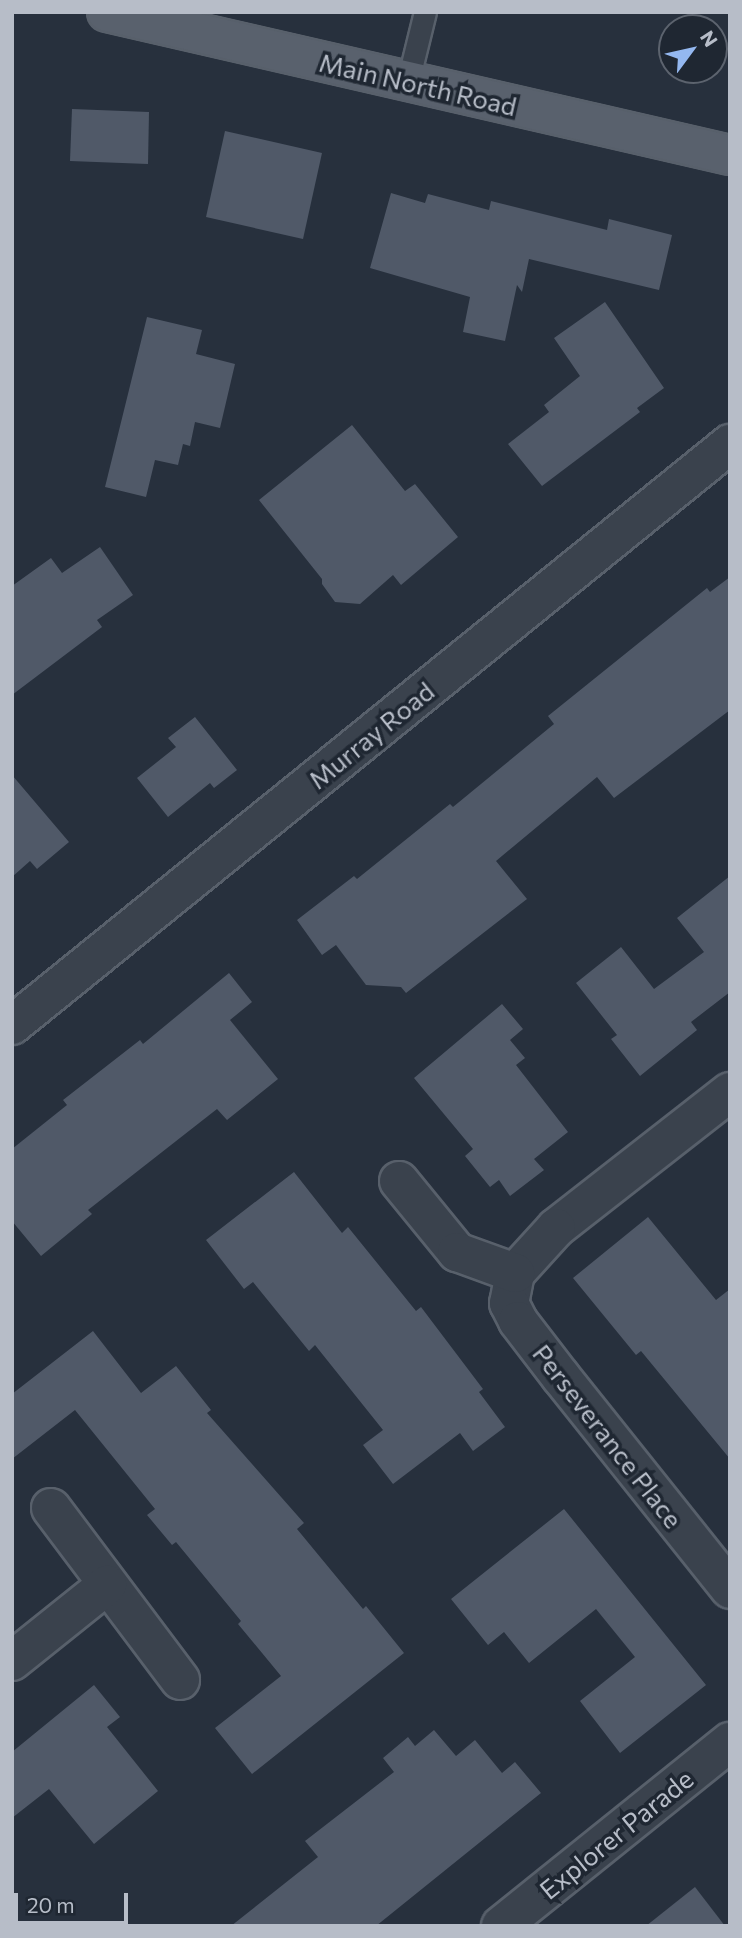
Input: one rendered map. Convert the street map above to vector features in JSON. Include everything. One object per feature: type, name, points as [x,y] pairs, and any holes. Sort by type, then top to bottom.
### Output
[{"type":"main road","name":"Main North Road","points":[[107,12],[730,155]]},
{"type":"street","name":"Murray Road","points":[[12,1026],[730,444]]},
{"type":"street","points":[[399,1181],[457,1252],[515,1273],[556,1228],[730,1092]]},
{"type":"street","name":"Perseverance Place","points":[[515,1273],[509,1303],[518,1321],[730,1589]]},
{"type":"street","points":[[51,1508],[180,1680]]},
{"type":"street","points":[[12,1661],[107,1585]]},
{"type":"street","name":"Explorer Parade","points":[[501,1926],[730,1742]]},
{"type":"lane","points":[[408,81],[425,12]]},
{"type":"building","points":[[72,109],[149,112],[148,164],[70,161]]},
{"type":"building","points":[[225,131],[322,153],[303,239],[206,217]]},
{"type":"building","points":[[391,193],[425,203],[428,194],[489,210],[491,201],[607,230],[609,219],[672,235],[659,290],[529,259],[522,292],[517,285],[505,341],[463,332],[470,297],[370,268]]},
{"type":"building","points":[[605,302],[664,388],[637,408],[640,412],[542,486],[508,444],[549,412],[544,405],[580,376],[554,338]]},
{"type":"building","points":[[147,317],[202,330],[196,354],[235,364],[220,428],[195,422],[190,446],[183,444],[178,465],[155,460],[146,497],[105,487]]},
{"type":"building","points":[[352,425],[405,491],[415,484],[458,537],[401,585],[393,575],[360,604],[335,602],[322,584],[322,579],[259,500]]},
{"type":"building","points":[[100,547],[133,595],[97,620],[102,627],[12,695],[12,586],[51,558],[62,573]]},
{"type":"building","points":[[730,577],[730,710],[614,798],[597,777],[496,861],[527,899],[406,993],[401,987],[366,985],[336,945],[322,955],[297,920],[354,876],[357,879],[450,804],[453,807],[554,724],[548,716],[707,588],[710,592]]},
{"type":"building","points":[[195,717],[237,770],[214,788],[210,783],[168,817],[137,778],[176,747],[168,738]]},
{"type":"building","points":[[12,775],[69,842],[37,869],[30,861],[12,877]]},
{"type":"building","points":[[730,876],[730,992],[691,1022],[697,1030],[640,1076],[611,1039],[617,1035],[576,983],[621,947],[654,989],[704,952],[677,918]]},
{"type":"building","points":[[229,973],[252,1002],[230,1020],[278,1079],[227,1120],[217,1109],[88,1210],[92,1214],[41,1256],[12,1221],[12,1149],[67,1105],[63,1100],[140,1040],[143,1044]]},
{"type":"building","points":[[502,1004],[523,1029],[510,1040],[525,1058],[516,1065],[568,1132],[534,1159],[544,1170],[510,1196],[499,1180],[490,1187],[465,1156],[473,1149],[414,1078]]},
{"type":"building","points":[[294,1172],[342,1233],[348,1227],[416,1311],[421,1307],[483,1389],[479,1392],[505,1427],[473,1451],[460,1433],[393,1484],[363,1445],[383,1430],[315,1345],[309,1351],[253,1282],[244,1289],[206,1240]]},
{"type":"building","points":[[648,1217],[716,1300],[730,1289],[730,1459],[641,1351],[636,1355],[573,1278]]},
{"type":"building","points":[[93,1331],[141,1393],[176,1366],[211,1410],[207,1413],[304,1523],[297,1529],[363,1609],[366,1606],[404,1653],[252,1774],[215,1728],[281,1676],[238,1624],[241,1621],[176,1542],[172,1545],[147,1515],[155,1509],[75,1410],[12,1459],[12,1394]]},
{"type":"building","points":[[564,1509],[706,1685],[620,1753],[580,1701],[635,1657],[596,1609],[529,1663],[504,1632],[488,1645],[451,1599]]},
{"type":"building","points":[[94,1685],[120,1717],[107,1727],[158,1791],[94,1844],[49,1789],[12,1818],[12,1752]]},
{"type":"building","points":[[434,1730],[456,1756],[475,1740],[502,1773],[515,1762],[541,1793],[376,1926],[231,1926],[318,1857],[305,1841],[394,1772],[383,1758],[408,1737],[415,1746]]},
{"type":"building","points":[[695,1887],[725,1926],[646,1926]]}]
